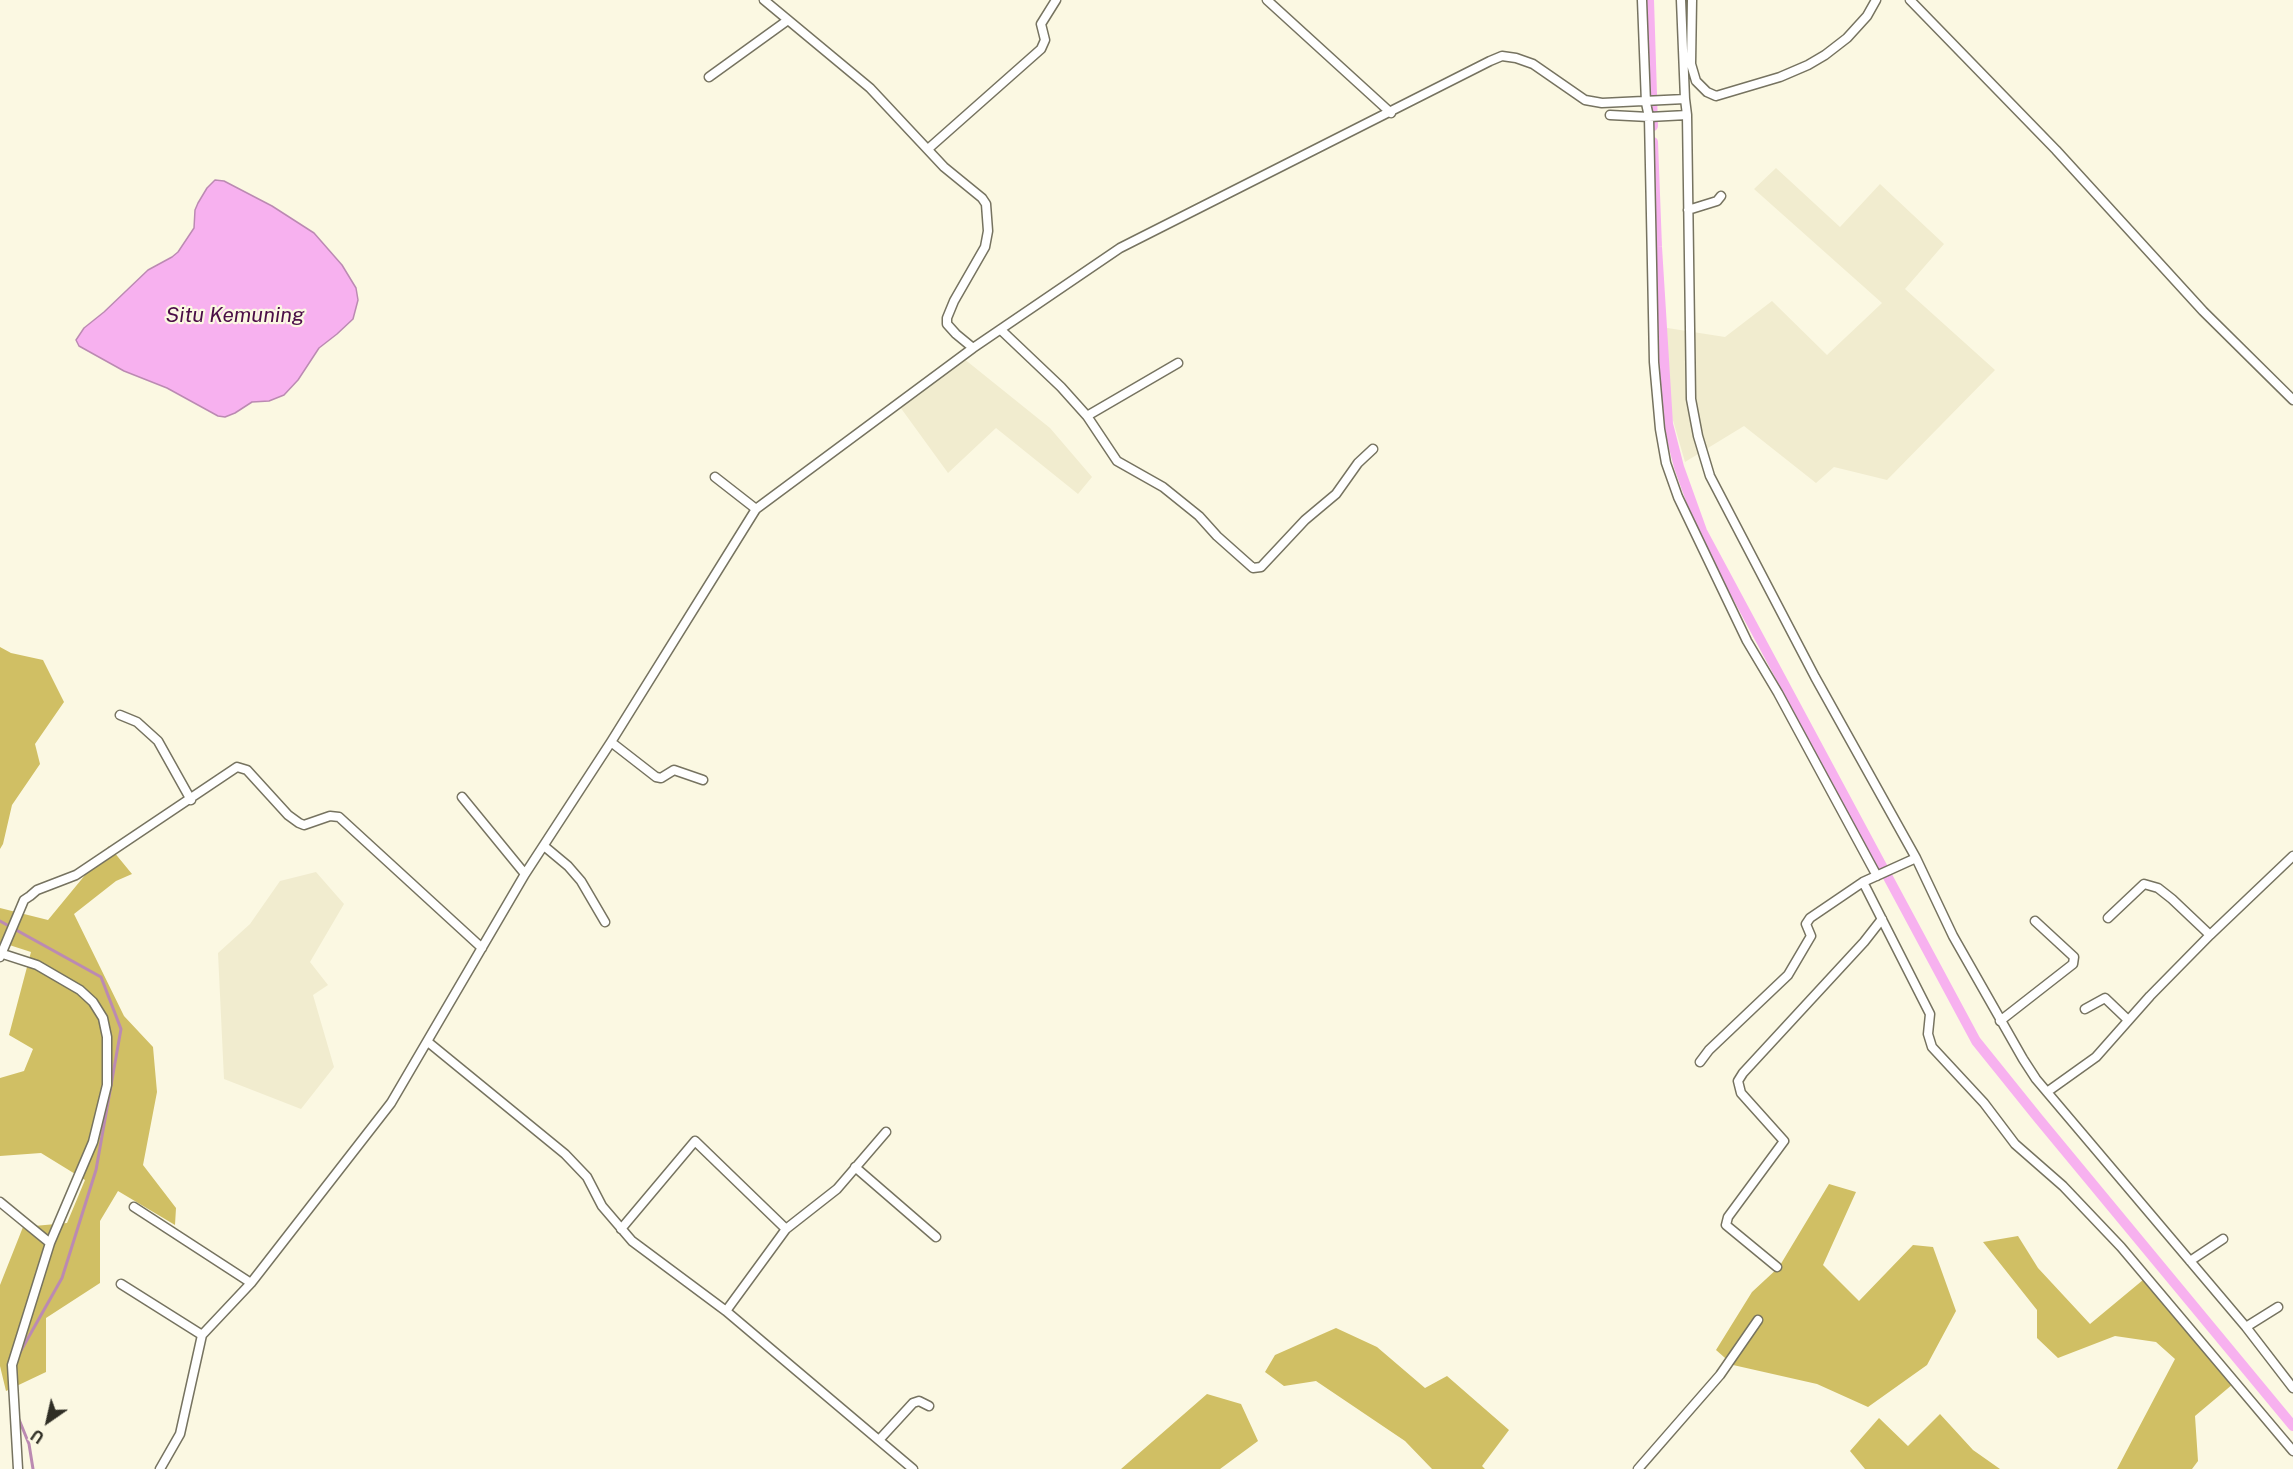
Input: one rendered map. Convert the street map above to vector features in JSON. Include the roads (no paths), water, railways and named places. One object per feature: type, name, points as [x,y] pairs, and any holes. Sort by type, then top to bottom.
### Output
[{"type":"street","points":[[764,0],[870,88],[944,167],[982,198],[986,204],[988,231],[985,248],[954,301],[947,318],[947,324],[974,348]]},
{"type":"street","points":[[927,149],[1041,49],[1045,40],[1041,24],[1056,0]]},
{"type":"street","points":[[1267,0],[1391,113]]},
{"type":"street","points":[[1642,0],[1650,117],[1654,362],[1660,429],[1666,463],[1678,497],[1747,641],[1880,874]]},
{"type":"street","points":[[1681,0],[1685,99],[1688,115],[1691,399],[1698,436],[1710,476],[1815,677],[1916,858],[1953,936],[2000,1021],[2036,1079],[2246,1327],[2293,1388]]},
{"type":"street","points":[[1692,0],[1691,64],[1696,81],[1707,92],[1716,96],[1780,77],[1825,55],[1847,38],[1876,0]]},
{"type":"street","points":[[1910,0],[2056,150],[2203,311],[2293,400]]},
{"type":"street","points":[[709,77],[788,20]]},
{"type":"street","points":[[160,1469],[180,1434],[202,1335],[251,1283],[386,1110],[525,874],[756,509],[974,348],[1120,248],[1502,56],[1533,64],[1586,100],[1602,103],[1685,99]]},
{"type":"street","points":[[1610,115],[1650,117],[1688,115]]},
{"type":"street","points":[[1688,210],[1716,201],[1721,196]]},
{"type":"street","points":[[1001,330],[1061,387],[1087,417],[1117,461],[1163,487],[1199,516],[1239,557],[1257,569],[1305,520],[1336,494],[1358,463],[1373,449]]},
{"type":"street","points":[[1087,417],[1178,363]]},
{"type":"street","points":[[715,477],[756,509]]},
{"type":"street","points":[[120,715],[137,722],[158,741],[191,800]]},
{"type":"street","points":[[610,742],[656,777],[661,778],[674,770],[703,780]]},
{"type":"street","points":[[18,1469],[12,1365],[50,1243],[93,1142],[107,1085],[107,1037],[103,1018],[93,1002],[63,978],[38,965],[2,953],[24,900],[37,890],[76,875],[237,767],[243,767],[294,820],[304,825],[334,816],[345,821],[482,948]]},
{"type":"street","points":[[462,797],[525,874]]},
{"type":"street","points":[[544,846],[568,866],[605,922]]},
{"type":"street","points":[[2047,1092],[2096,1057],[2128,1020],[2210,935],[2293,856]]},
{"type":"street","points":[[1700,1062],[1709,1050],[1788,975],[1810,936],[1806,924],[1810,918],[1863,882],[1916,858]]},
{"type":"street","points":[[1863,882],[1930,1014],[1928,1034],[1932,1047],[1984,1103],[2015,1144],[2063,1186],[2121,1247],[2293,1451]]},
{"type":"street","points":[[2108,918],[2144,884],[2158,888],[2210,935]]},
{"type":"street","points":[[1777,1267],[1726,1225],[1728,1217],[1784,1141],[1741,1093],[1738,1081],[1749,1066],[1864,942],[1882,919]]},
{"type":"street","points":[[2000,1021],[2073,964],[2074,957],[2035,921]]},
{"type":"street","points":[[2085,1009],[2105,998],[2128,1020]]},
{"type":"street","points":[[428,1042],[566,1154],[587,1177],[602,1206],[632,1241],[726,1311],[913,1469]]},
{"type":"street","points":[[726,1311],[786,1228],[837,1189],[886,1132]]},
{"type":"street","points":[[621,1229],[695,1141],[786,1228]]},
{"type":"street","points":[[855,1167],[936,1237]]},
{"type":"street","points":[[0,1202],[50,1243]]},
{"type":"street","points":[[134,1207],[251,1283]]},
{"type":"street","points":[[2190,1261],[2223,1239]]},
{"type":"street","points":[[121,1284],[202,1335]]},
{"type":"street","points":[[2246,1327],[2278,1307]]},
{"type":"street","points":[[1638,1469],[1720,1375],[1758,1320]]},
{"type":"street","points":[[0,1368],[12,1365]]},
{"type":"street","points":[[879,1440],[914,1403],[919,1401],[929,1406]]},
{"type":"water","name":"Situ Kemuning","points":[[215,180],[224,181],[272,206],[314,233],[342,265],[356,288],[358,300],[353,319],[319,348],[298,380],[284,395],[269,401],[252,402],[225,417],[218,416],[167,388],[124,371],[79,346],[76,340],[84,328],[148,270],[178,252],[194,228],[195,210],[198,203]]},
{"type":"waterway","points":[[1649,0],[1653,126]]},
{"type":"waterway","points":[[1653,142],[1668,424],[1679,467],[1702,531],[1976,1041],[2293,1426]]},
{"type":"waterway","points":[[0,921],[101,977],[121,1029],[96,1170],[62,1278],[19,1354]]},
{"type":"waterway","points":[[18,1417],[29,1444],[33,1469]]}]
